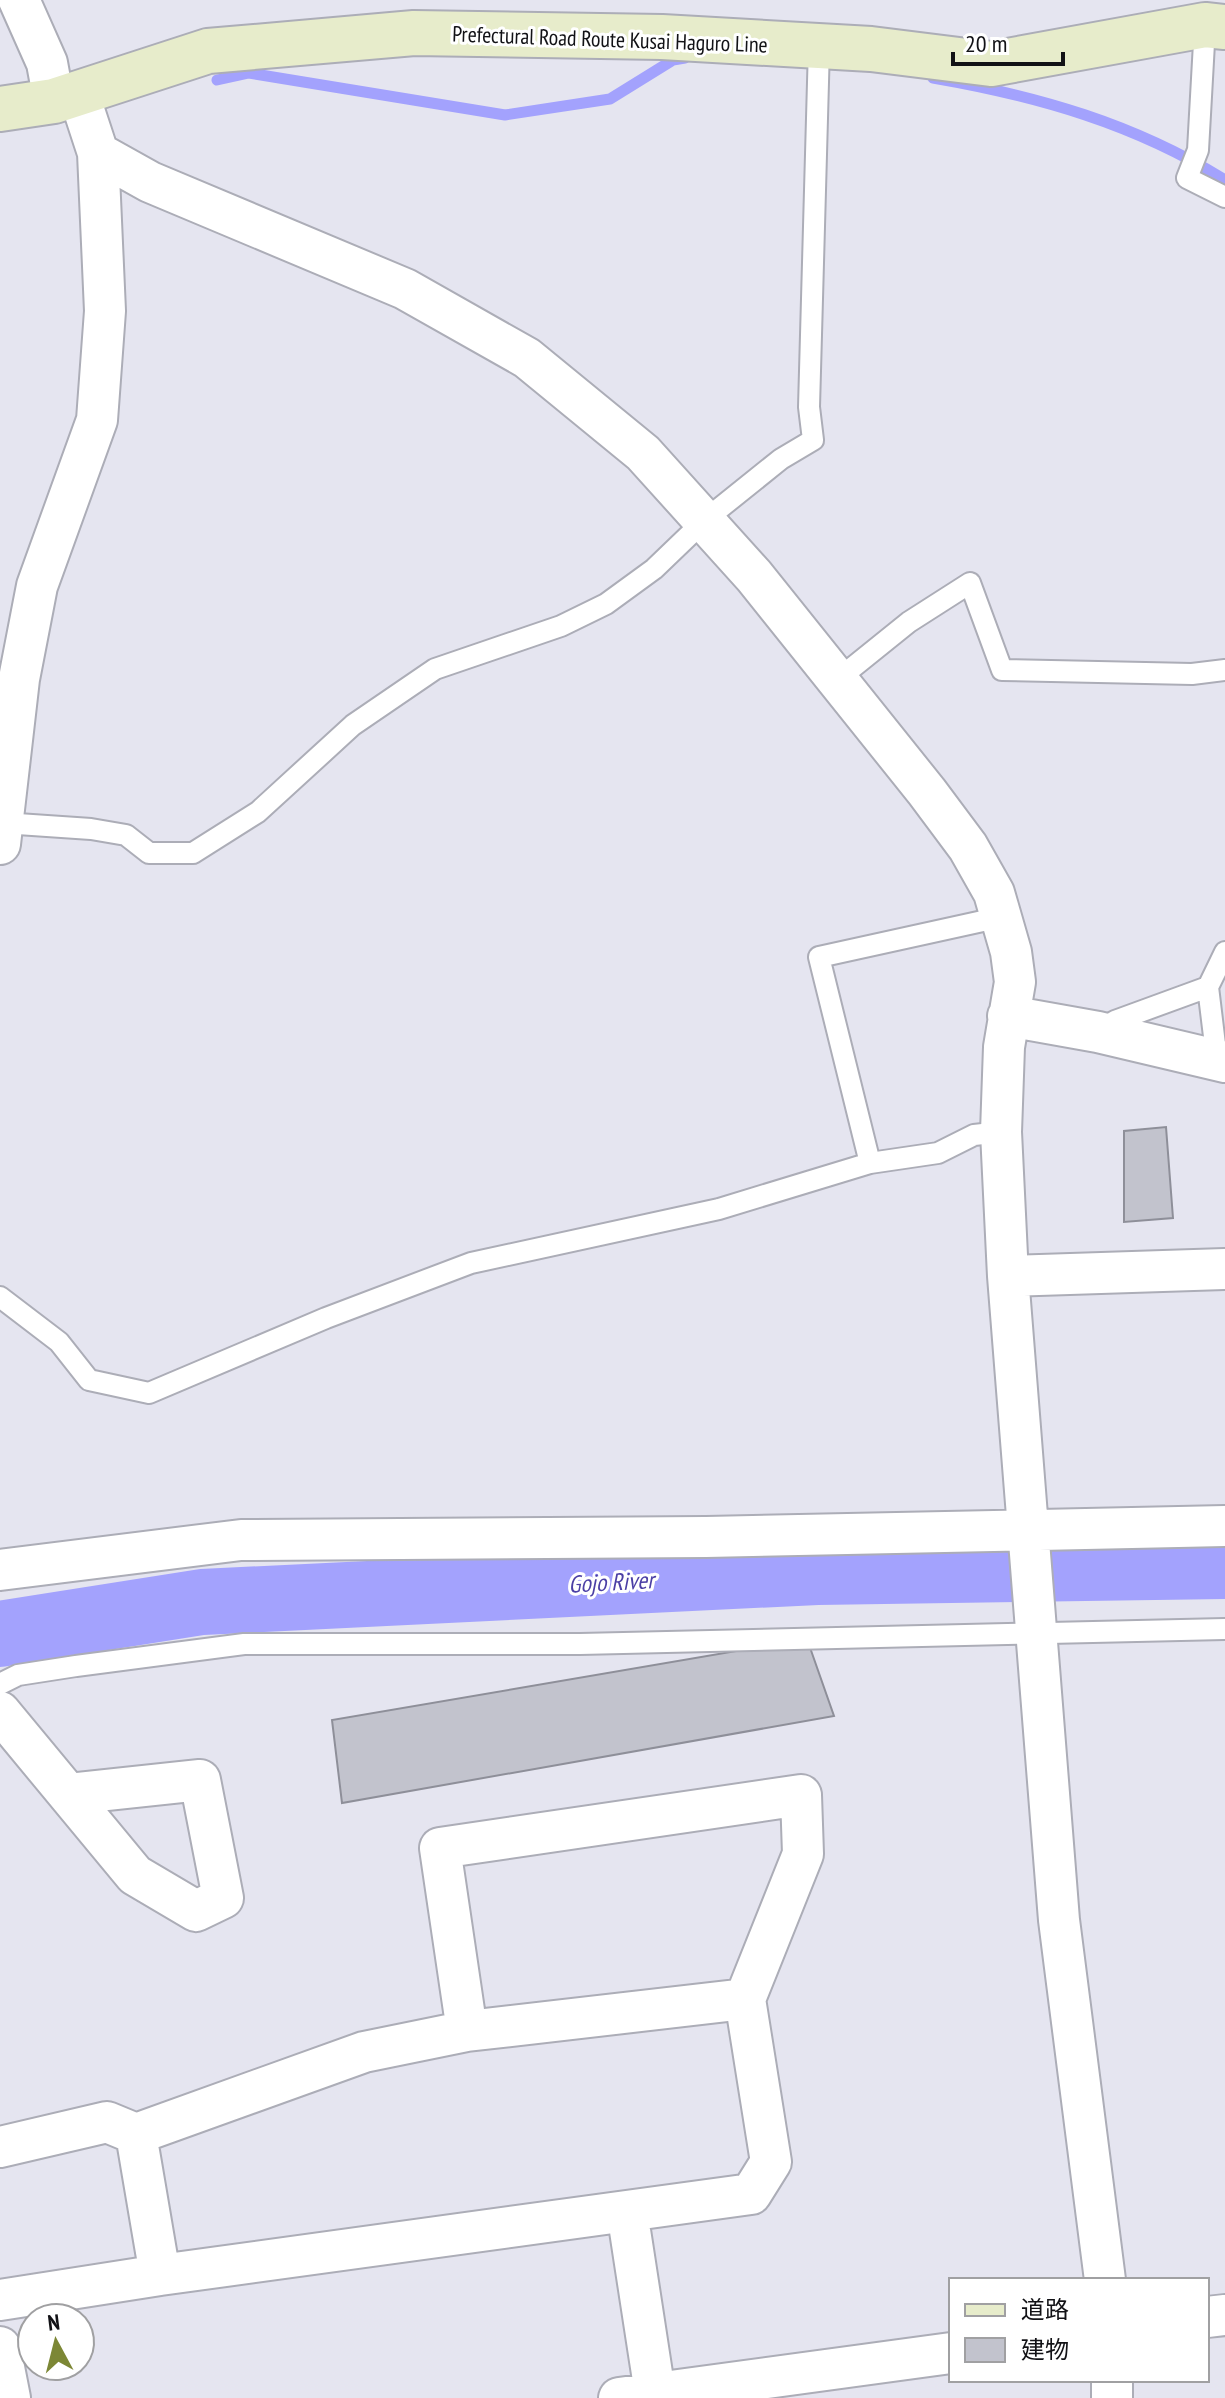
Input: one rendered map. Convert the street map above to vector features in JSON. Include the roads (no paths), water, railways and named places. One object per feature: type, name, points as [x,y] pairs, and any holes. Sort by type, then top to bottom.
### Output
[{"type":"main road","name":"Prefectural Road Route Kusai Haguro Line","points":[[0,109],[66,96],[208,51],[414,33],[662,37],[819,46],[991,64],[1212,17]]},
{"type":"street","points":[[2,834],[19,679],[37,586],[97,420],[105,311],[98,153],[47,63],[19,0]]},
{"type":"street","points":[[98,153],[150,182],[405,289],[527,358],[643,453],[705,520],[837,680],[968,847],[994,893],[1015,982],[1008,1016],[1001,1132],[1008,1276],[1039,1636],[1059,1920],[1105,2278]]},
{"type":"street","points":[[1008,1016],[1098,1032],[1221,1061]]},
{"type":"street","points":[[1008,1276],[1225,1269]]},
{"type":"street","points":[[0,1570],[241,1540],[706,1537],[1225,1526]]},
{"type":"street","points":[[0,1712],[69,1794]]},
{"type":"street","points":[[0,2300],[751,2194],[771,2162],[745,1999],[803,1854],[801,1795],[440,1848],[467,2031]]},
{"type":"street","points":[[0,2147],[107,2122],[136,2134],[364,2052],[467,2031],[745,1999]]},
{"type":"street","points":[[136,2134],[160,2275]]},
{"type":"street","points":[[627,2211],[637,2395],[949,2353]]},
{"type":"street","points":[[0,2347],[10,2398]]},
{"type":"lane","points":[[1212,17],[1198,150],[1187,178],[1225,197]]},
{"type":"lane","points":[[2,834],[91,829],[126,835],[149,853],[193,853],[258,812],[353,725],[435,669],[561,626],[606,604],[654,569],[705,520],[781,459],[813,440],[809,407],[819,46]]},
{"type":"lane","points":[[837,680],[909,622],[970,583],[1002,670],[1192,674],[1225,670]]},
{"type":"lane","points":[[870,1163],[819,957],[1001,917]]},
{"type":"lane","points":[[1221,1061],[1208,987],[1225,952]]},
{"type":"lane","points":[[1098,1032],[1115,1021],[1208,987]]},
{"type":"lane","points":[[0,1297],[59,1342],[89,1380],[149,1393],[326,1318],[471,1263],[719,1209],[870,1163],[938,1153],[974,1135],[1001,1132]]},
{"type":"lane","points":[[0,1684],[18,1675],[244,1644],[580,1644],[947,1634],[1039,1636],[1225,1629]]},
{"type":"waterway","points":[[217,80],[249,73],[505,115],[610,99],[673,60],[685,58]]},
{"type":"waterway","points":[[933,78],[1048,103],[1085,115],[1156,143],[1225,180]]},
{"type":"waterway","name":"Gojo River","points":[[0,1634],[202,1602],[817,1572],[1225,1566]]}]
